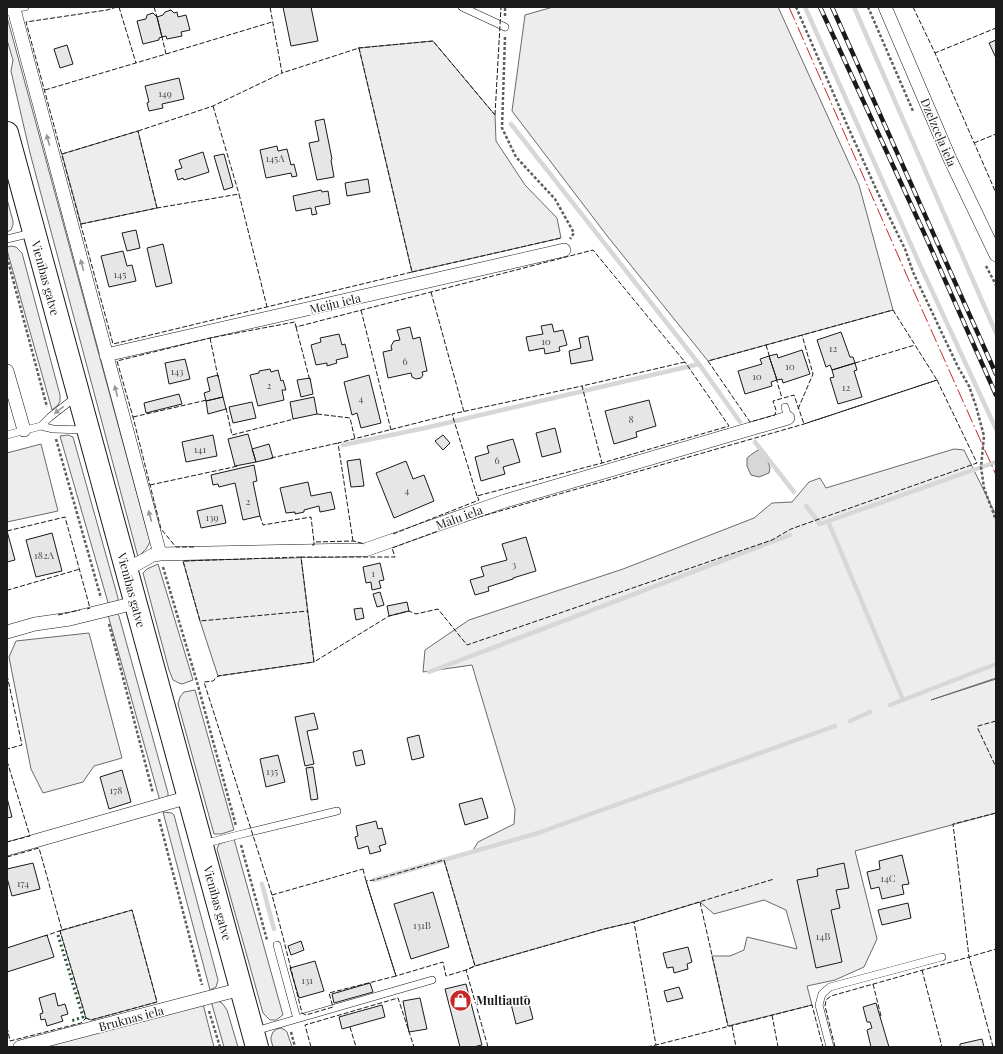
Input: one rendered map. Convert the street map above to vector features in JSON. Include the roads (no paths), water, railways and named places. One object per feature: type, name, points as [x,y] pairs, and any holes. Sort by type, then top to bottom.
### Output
[{"type":"highway","name":"Vienības gatve","points":[[7,133],[255,1039]]},
{"type":"street","name":"Dzelzceļa iela","points":[[885,7],[950,159],[996,255]]},
{"type":"street","points":[[15,8],[18,25],[106,355],[156,554]]},
{"type":"street","name":"Meiju iela","points":[[106,355],[564,250]]},
{"type":"street","points":[[7,371],[24,430]]},
{"type":"street","name":"Mālu iela","points":[[126,570],[156,554],[365,550],[505,501],[786,413]]},
{"type":"street","points":[[7,632],[35,624],[70,619],[135,603]]},
{"type":"street","points":[[7,850],[189,797]]},
{"type":"street","name":"Bruknas iela","points":[[20,1047],[241,989]]},
{"type":"lane","points":[[462,7],[505,27]]},
{"type":"lane","points":[[7,239],[34,232]]},
{"type":"lane","points":[[41,426],[50,417],[79,395]]},
{"type":"lane","points":[[7,435],[41,426],[54,430],[88,430]]},
{"type":"lane","points":[[202,844],[337,811]]},
{"type":"lane","points":[[277,945],[297,1019]]},
{"type":"lane","points":[[830,1047],[819,1005],[822,994],[830,987],[942,957]]},
{"type":"lane","points":[[255,1039],[289,1021],[432,980]]},
{"type":"waterway","points":[[805,7],[920,265],[996,429]]},
{"type":"waterway","points":[[854,7],[996,333]]},
{"type":"waterway","points":[[511,124],[699,364],[740,422]]},
{"type":"waterway","points":[[343,445],[425,428],[699,364]]},
{"type":"waterway","points":[[755,442],[794,492]]},
{"type":"waterway","points":[[806,506],[820,524],[996,462]]},
{"type":"waterway","points":[[828,521],[903,700]]},
{"type":"waterway","points":[[429,672],[790,535]]},
{"type":"waterway","points":[[890,705],[996,664]]},
{"type":"waterway","points":[[850,721],[870,712]]},
{"type":"waterway","points":[[374,880],[538,833],[835,726]]},
{"type":"waterway","points":[[262,884],[274,929]]},
{"type":"railway","points":[[820,7],[925,235],[996,395]]},
{"type":"railway","points":[[832,7],[996,374]]},
{"type":"place","name":"Multiauto","points":[[460,1000]]}]
